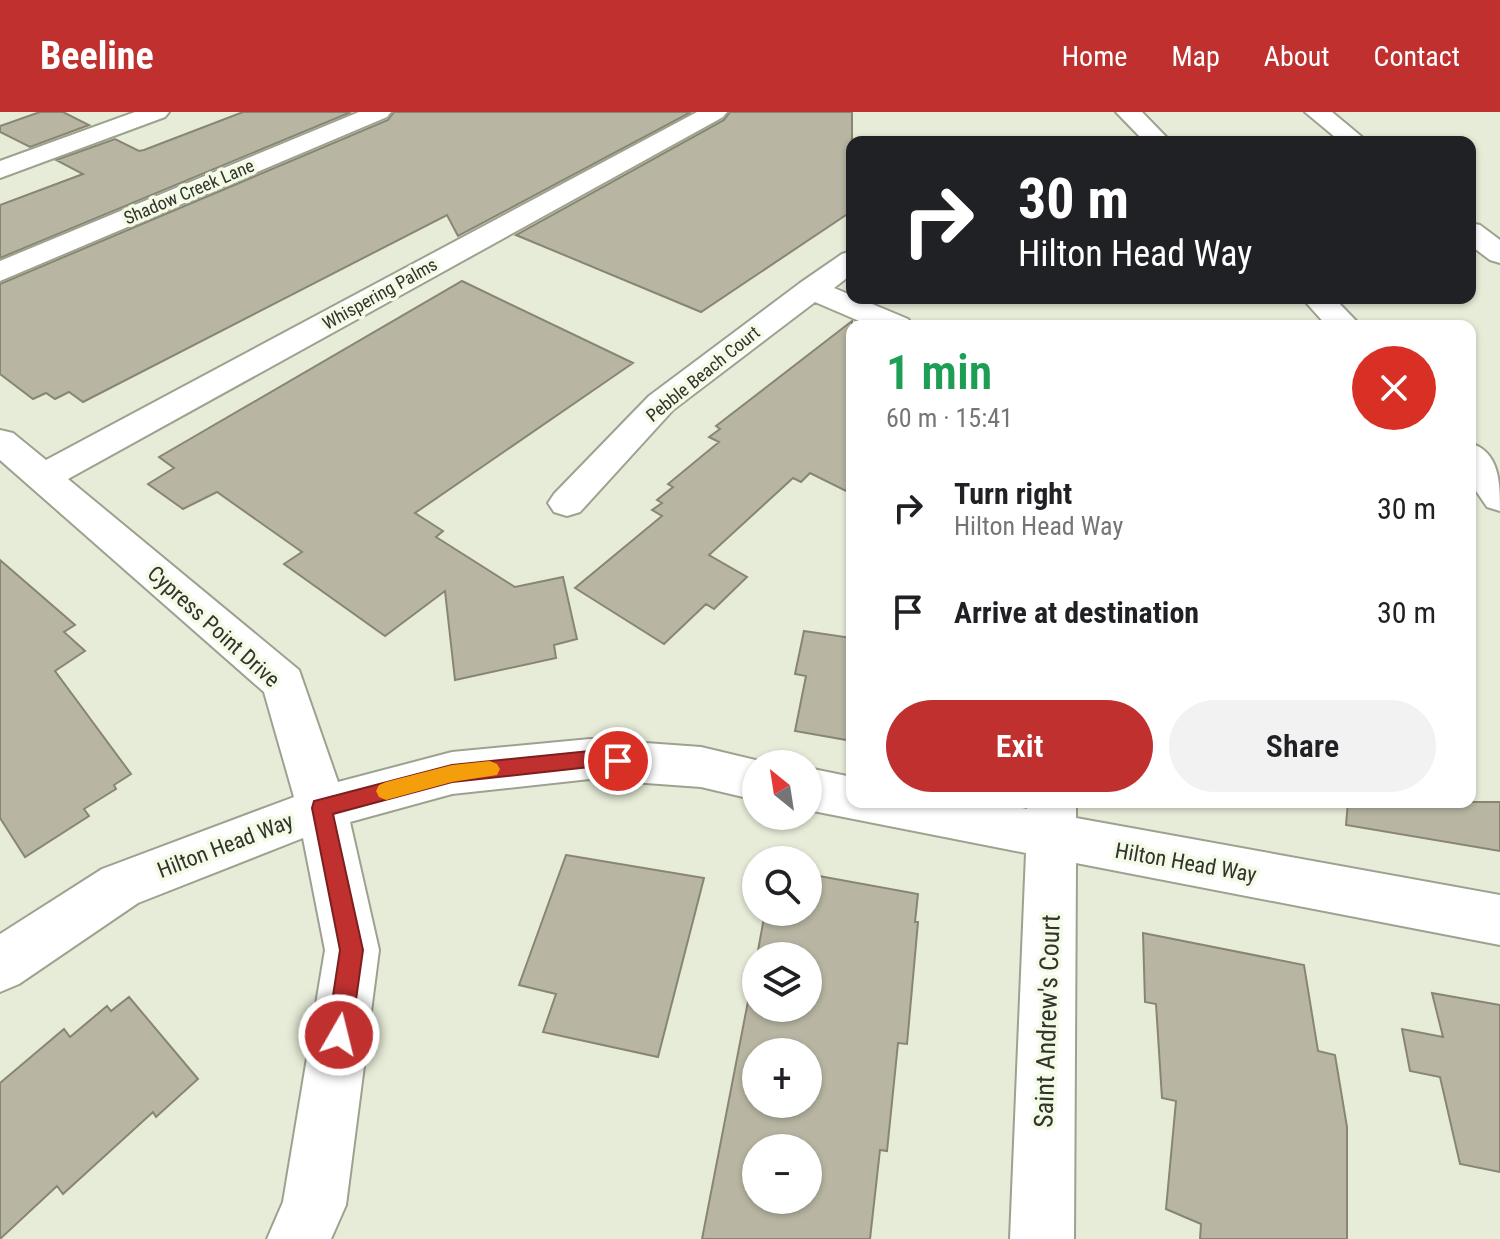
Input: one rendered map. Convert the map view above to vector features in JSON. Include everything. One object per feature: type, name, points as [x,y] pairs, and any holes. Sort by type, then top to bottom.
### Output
[{"type":"street","points":[[0,170],[157,112]]},
{"type":"street","name":"Shadow Creek Lane","points":[[0,272],[379,112]]},
{"type":"street","name":"Whispering Palms","points":[[44,477],[715,112]]},
{"type":"street","points":[[1128,112],[1153,136]]},
{"type":"street","points":[[1317,112],[1348,136]]},
{"type":"street","points":[[1476,236],[1500,254]]},
{"type":"street","name":"Pebble Beach Court","points":[[567,503],[661,403],[846,264]]},
{"type":"street","points":[[811,289],[883,320]]},
{"type":"street","points":[[1323,304],[1339,320]]},
{"type":"street","points":[[0,441],[44,477]]},
{"type":"street","points":[[1476,464],[1500,498]]},
{"type":"street","name":"Cypress Point Drive","points":[[44,477],[283,683],[322,808],[352,950],[314,1205],[299,1239]]},
{"type":"street","name":"Hilton Head Way","points":[[0,965],[120,886],[322,808],[452,773],[590,759],[701,767],[742,776]]},
{"type":"street","points":[[822,792],[846,797]]},
{"type":"street","name":"Hilton Head Way","points":[[933,808],[1052,820],[1500,920]]},
{"type":"street","name":"Saint Andrew's Court","points":[[1042,1239],[1052,820]]},
{"type":"building","points":[[40,112],[63,112],[89,125],[30,147],[0,132],[0,126]]},
{"type":"building","points":[[243,112],[351,112],[0,258],[0,205],[83,174],[56,160],[115,139],[139,151],[144,150]]},
{"type":"building","points":[[394,112],[691,112],[458,236],[447,215],[83,402],[69,392],[55,399],[46,393],[33,399],[0,374],[0,284],[388,120]]},
{"type":"building","points":[[730,112],[852,112],[852,136],[846,136],[846,215],[701,312],[516,235],[724,120]]},
{"type":"building","points":[[462,281],[633,363],[415,513],[443,531],[436,537],[515,587],[563,577],[577,639],[554,645],[556,658],[455,680],[445,591],[385,636],[284,564],[302,552],[217,492],[183,509],[148,484],[174,468],[159,457]]},
{"type":"building","points":[[846,326],[846,491],[810,473],[801,482],[793,478],[709,555],[747,577],[714,609],[706,604],[664,644],[575,588],[662,516],[652,510],[662,503],[657,500],[673,487],[668,484],[719,442],[709,437],[720,429],[716,426]]},
{"type":"building","points":[[0,560],[75,625],[64,632],[85,651],[55,671],[131,774],[114,785],[116,789],[84,809],[89,816],[25,857],[0,818]]},
{"type":"building","points":[[804,631],[846,637],[846,740],[795,731],[806,676],[795,674]]},
{"type":"building","points":[[1476,802],[1500,802],[1500,851],[1346,825],[1347,808],[1476,808]]},
{"type":"building","points":[[566,855],[704,878],[658,1057],[543,1032],[556,994],[519,985]]},
{"type":"building","points":[[822,877],[918,894],[907,1044],[898,1043],[887,1151],[880,1150],[870,1239],[702,1239],[744,1022],[822,1022],[822,942],[760,942],[762,926],[822,926]]},
{"type":"building","points":[[1143,933],[1304,965],[1318,1051],[1335,1055],[1347,1127],[1347,1239],[1200,1239],[1201,1224],[1166,1209],[1176,1101],[1162,1098],[1156,1004],[1145,1002]]},
{"type":"building","points":[[1432,993],[1500,1005],[1500,1172],[1460,1164],[1440,1077],[1410,1071],[1402,1029],[1443,1037]]},
{"type":"building","points":[[129,997],[198,1079],[156,1117],[153,1112],[63,1194],[57,1186],[0,1239],[0,1083],[64,1029],[70,1037],[107,1006],[111,1011]]},
{"type":"slow traffic","points":[[386,791],[452,773],[490,769]]},
{"type":"route","points":[[339,1035],[352,950],[322,808],[452,773],[590,759],[618,761]]}]
